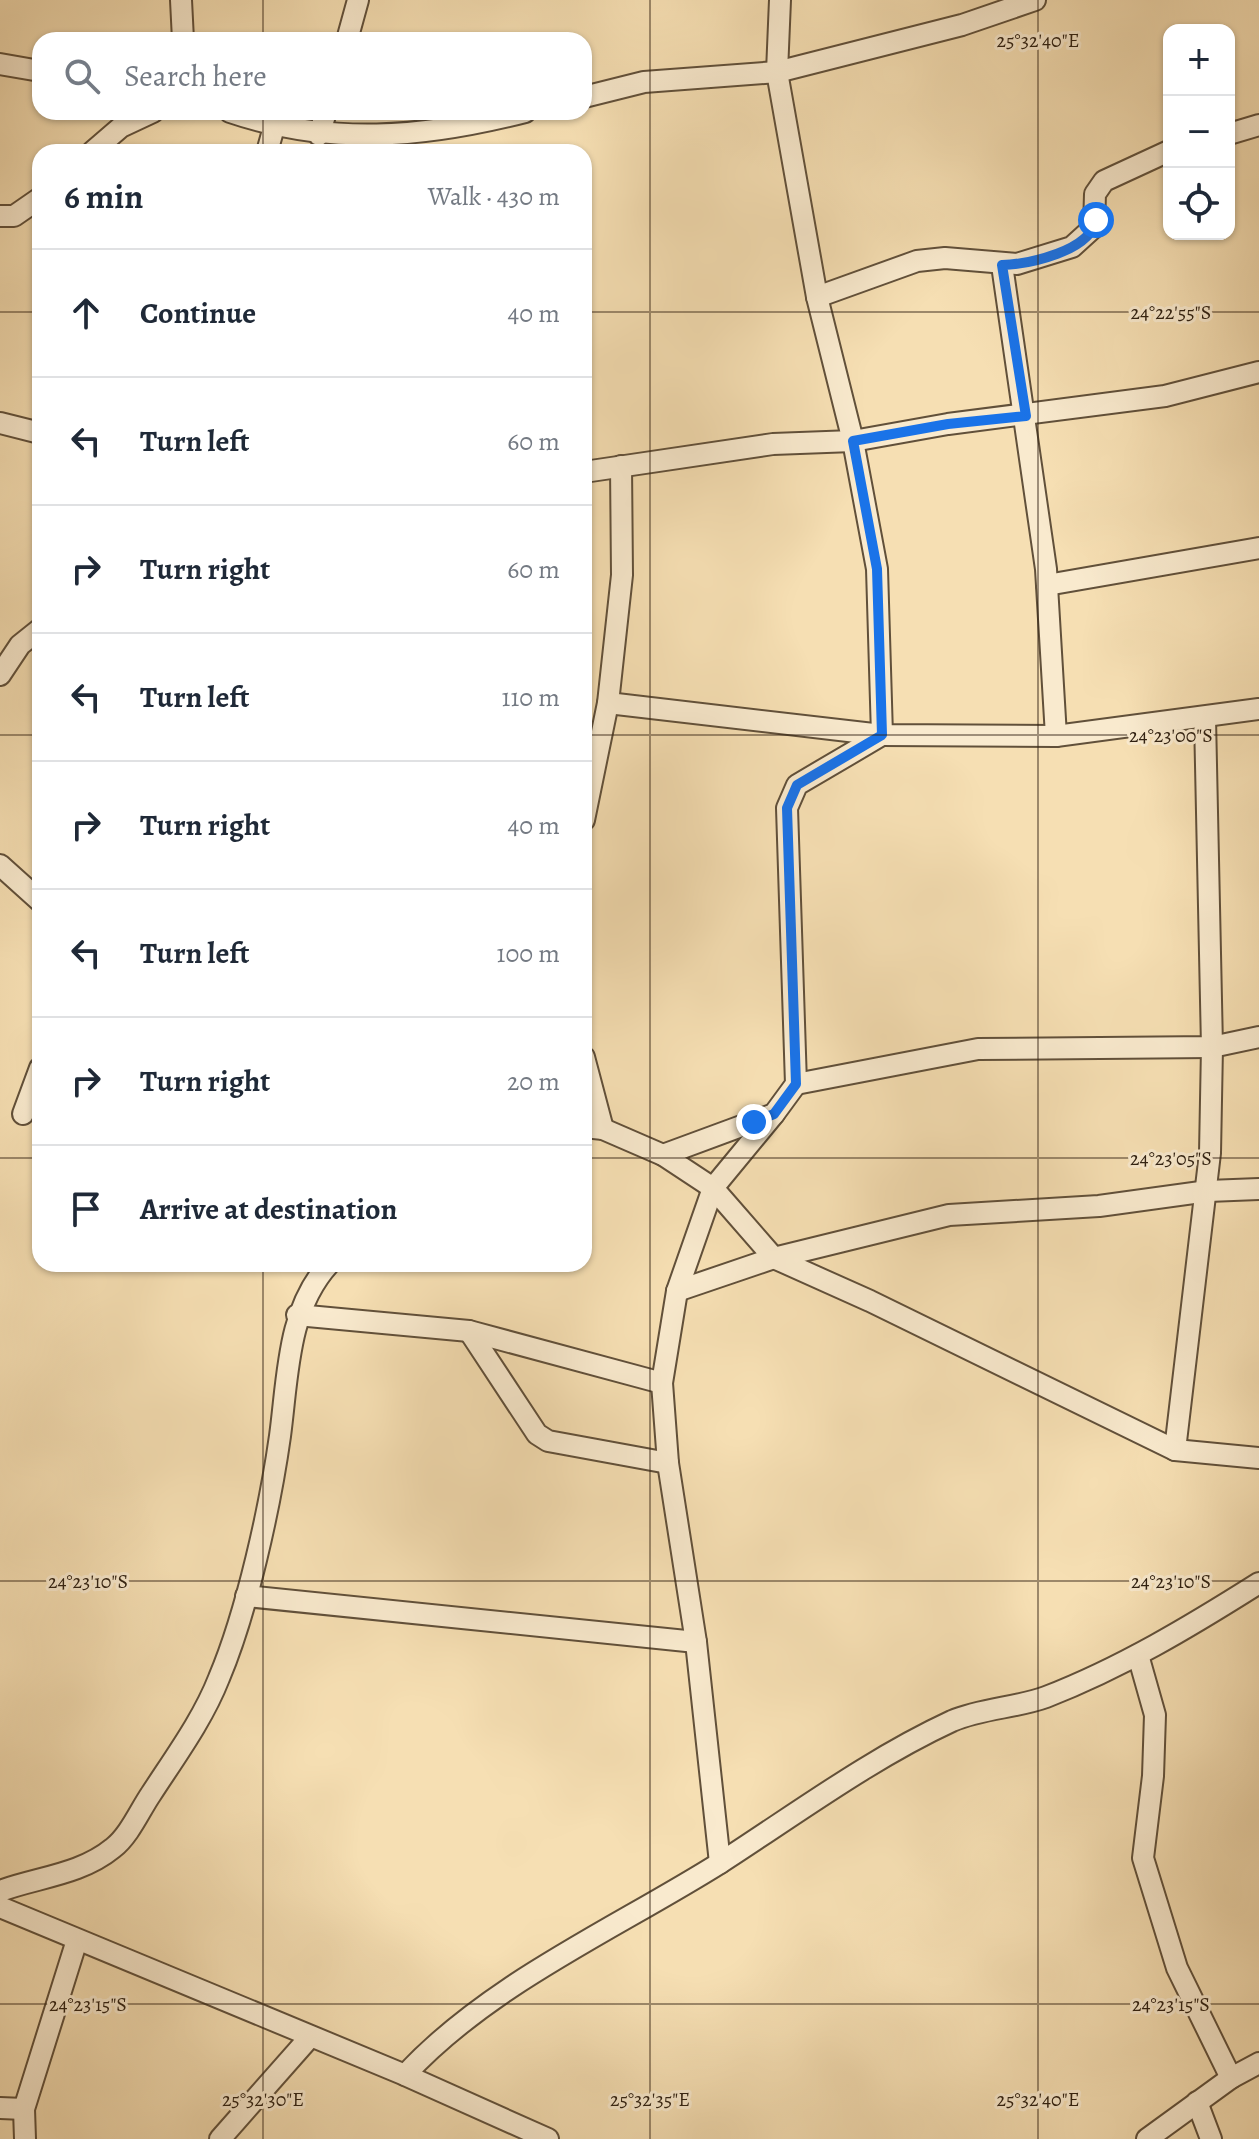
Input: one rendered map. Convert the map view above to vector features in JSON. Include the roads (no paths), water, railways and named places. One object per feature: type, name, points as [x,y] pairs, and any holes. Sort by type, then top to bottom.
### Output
[{"type":"street","points":[[181,0],[183,32]]},
{"type":"street","points":[[349,32],[358,0]]},
{"type":"street","points":[[780,0],[777,72],[817,297],[853,441],[877,569],[882,735]]},
{"type":"street","points":[[592,95],[644,82],[777,72],[962,25],[1035,0]]},
{"type":"street","points":[[0,64],[32,70]]},
{"type":"street","points":[[101,144],[121,127],[136,120]]},
{"type":"street","points":[[253,120],[319,135],[423,130],[480,120]]},
{"type":"street","points":[[319,135],[324,120]]},
{"type":"street","points":[[1235,132],[1259,125]]},
{"type":"street","points":[[269,144],[274,127]]},
{"type":"street","points":[[817,297],[917,261],[945,258],[1017,264],[1072,247],[1094,227],[1095,194],[1104,181],[1163,154]]},
{"type":"street","points":[[0,216],[14,216],[32,204]]},
{"type":"street","points":[[1002,265],[1026,416],[1047,585],[1056,736]]},
{"type":"street","points":[[592,471],[773,444],[853,441],[948,424],[1165,396],[1259,372]]},
{"type":"street","points":[[0,423],[32,431]]},
{"type":"street","points":[[592,781],[608,703],[622,575],[621,466]]},
{"type":"street","points":[[1047,585],[1259,548]]},
{"type":"street","points":[[0,675],[20,645],[32,635]]},
{"type":"street","points":[[608,703],[882,735],[1056,736],[1259,709]]},
{"type":"street","points":[[1175,1450],[1208,1191],[1212,1047],[1205,718]]},
{"type":"street","points":[[720,1863],[696,1642],[668,1463],[662,1383],[677,1291],[713,1188],[796,1084],[787,808],[797,785],[882,735]]},
{"type":"street","points":[[0,865],[32,894]]},
{"type":"street","points":[[796,1084],[978,1049],[1212,1047],[1259,1037]]},
{"type":"street","points":[[23,1114],[32,1090]]},
{"type":"street","points":[[663,1155],[774,1114]]},
{"type":"street","points":[[593,1128],[663,1155],[713,1188],[774,1258],[1175,1450],[1259,1458]]},
{"type":"street","points":[[677,1291],[774,1258],[949,1215],[1099,1206],[1208,1191],[1259,1189]]},
{"type":"street","points":[[0,1891],[62,1875],[87,1865],[115,1847],[176,1757],[219,1679],[246,1596],[278,1447],[297,1315],[322,1272]]},
{"type":"street","points":[[297,1315],[469,1331],[662,1383]]},
{"type":"street","points":[[469,1331],[537,1434],[548,1441],[668,1463]]},
{"type":"street","points":[[405,2075],[437,2041],[483,2006],[720,1863],[829,1790],[952,1722],[977,1712],[1042,1698],[1138,1655],[1259,1583]]},
{"type":"street","points":[[246,1596],[696,1642]]},
{"type":"street","points":[[1138,1655],[1155,1715],[1153,1776],[1143,1858],[1177,1968],[1231,2078]]},
{"type":"street","points":[[0,1907],[405,2075],[548,2139]]},
{"type":"street","points":[[25,2139],[24,2109],[77,1940]]},
{"type":"street","points":[[220,2139],[310,2037]]},
{"type":"street","points":[[1147,2139],[1231,2078],[1259,2063]]},
{"type":"street","points":[[1197,2102],[1211,2139]]},
{"type":"street","points":[[0,2108],[24,2109]]}]
